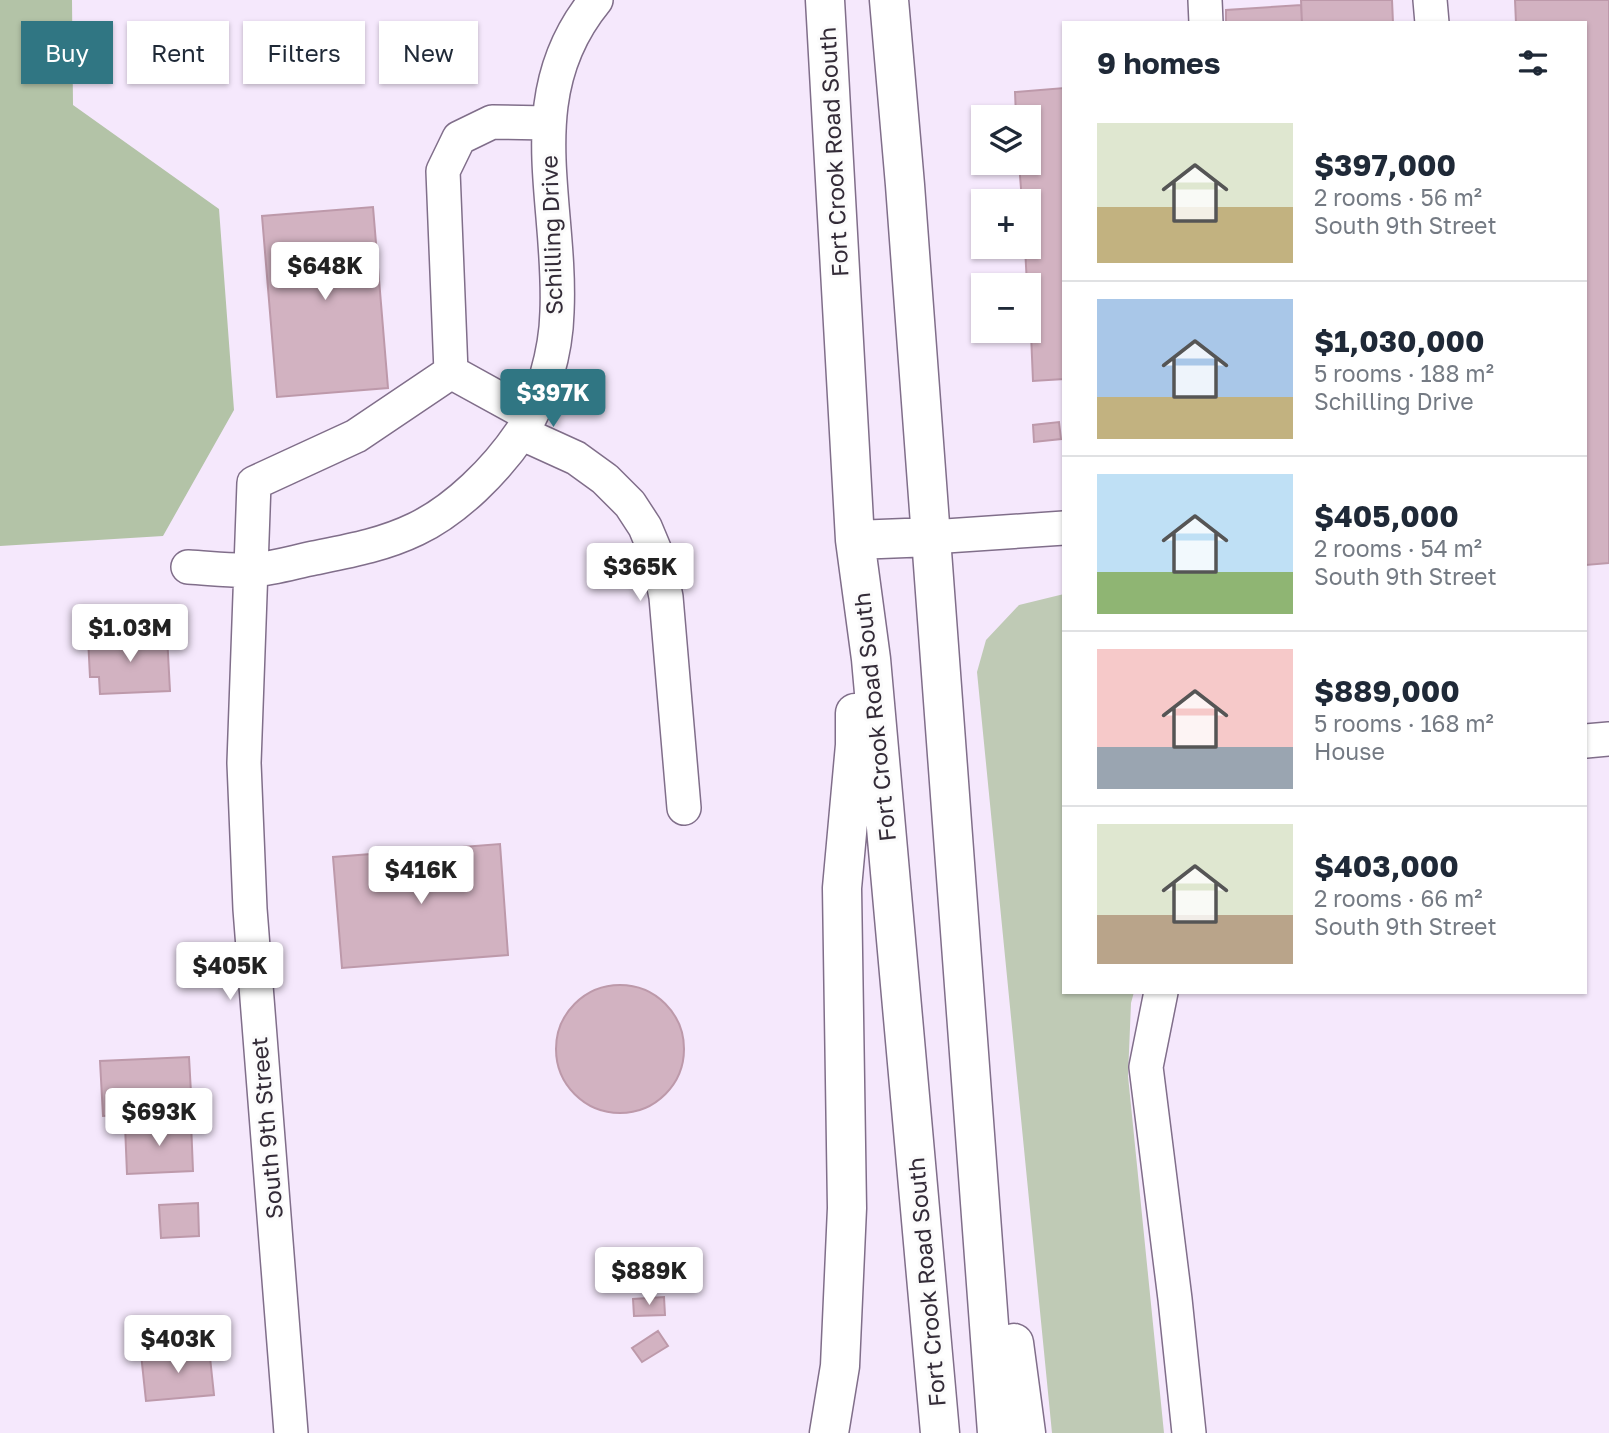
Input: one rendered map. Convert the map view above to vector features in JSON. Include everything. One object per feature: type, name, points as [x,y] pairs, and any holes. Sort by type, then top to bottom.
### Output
[{"type":"main road","name":"Fort Crook Road South","points":[[825,0],[855,540],[871,659],[940,1433]]},
{"type":"main road","points":[[889,0],[997,1433]]},
{"type":"main road","points":[[829,1433],[840,1366],[846,1221],[842,888],[855,745],[855,540],[931,537]]},
{"type":"main road","points":[[963,963],[1026,1433]]},
{"type":"street","name":"Schilling Drive","points":[[188,566],[252,570],[375,546],[418,528],[458,502],[491,469],[525,424],[539,397],[550,359],[557,316],[558,276],[548,162],[550,103],[560,62],[579,22],[596,0]]},
{"type":"street","points":[[1205,0],[1206,21]]},
{"type":"street","points":[[1430,0],[1432,21]]},
{"type":"street","points":[[550,124],[492,122],[458,138],[443,172],[451,372],[605,479],[629,504],[645,527],[658,558],[666,597],[684,808]]},
{"type":"street","name":"South 9th Street","points":[[291,1433],[250,909],[244,763],[254,483],[356,436],[451,372]]},
{"type":"street","points":[[931,537],[1062,528]]},
{"type":"street","points":[[1587,741],[1609,739]]},
{"type":"street","points":[[1161,994],[1146,1068],[1189,1433]]},
{"type":"green space","points":[[0,0],[72,0],[72,21],[21,21],[21,84],[73,84],[73,105],[219,209],[234,410],[163,536],[0,546]]},
{"type":"green space","points":[[1062,594],[1062,994],[1133,994],[1128,1076],[1164,1433],[1052,1433],[977,672],[986,640],[1019,605]]},
{"type":"building","points":[[1301,0],[1392,0],[1393,21],[1302,21]]},
{"type":"building","points":[[1515,0],[1609,0],[1609,563],[1587,565],[1587,21],[1516,21]]},
{"type":"building","points":[[1301,5],[1302,21],[1226,21],[1226,10]]},
{"type":"building","points":[[1062,88],[1062,379],[1033,381],[1031,343],[1041,343],[1041,273],[1026,273],[1026,259],[1041,259],[1041,189],[1021,189],[1020,175],[1041,175],[1041,105],[1016,105],[1015,92]]},
{"type":"building","points":[[373,207],[388,388],[277,397],[262,216]]},
{"type":"building","points":[[1059,422],[1061,439],[1034,442],[1033,425]]},
{"type":"building","points":[[167,635],[170,691],[100,694],[99,677],[90,677],[88,638]]},
{"type":"building","points":[[500,844],[508,955],[342,968],[333,857]]},
{"type":"building","points":[[620,985],[644,990],[665,1004],[679,1025],[684,1049],[679,1073],[665,1094],[644,1108],[620,1113],[596,1108],[575,1094],[561,1073],[556,1049],[561,1025],[575,1004],[596,990]]},
{"type":"building","points":[[189,1057],[192,1111],[103,1116],[100,1061]]},
{"type":"building","points":[[191,1122],[193,1171],[127,1174],[125,1125]]},
{"type":"building","points":[[198,1203],[199,1236],[161,1238],[159,1205]]},
{"type":"building","points":[[664,1297],[665,1315],[634,1316],[633,1299]]},
{"type":"building","points":[[658,1331],[668,1346],[642,1362],[632,1348]]},
{"type":"building","points":[[209,1348],[214,1395],[146,1401],[141,1354]]}]
